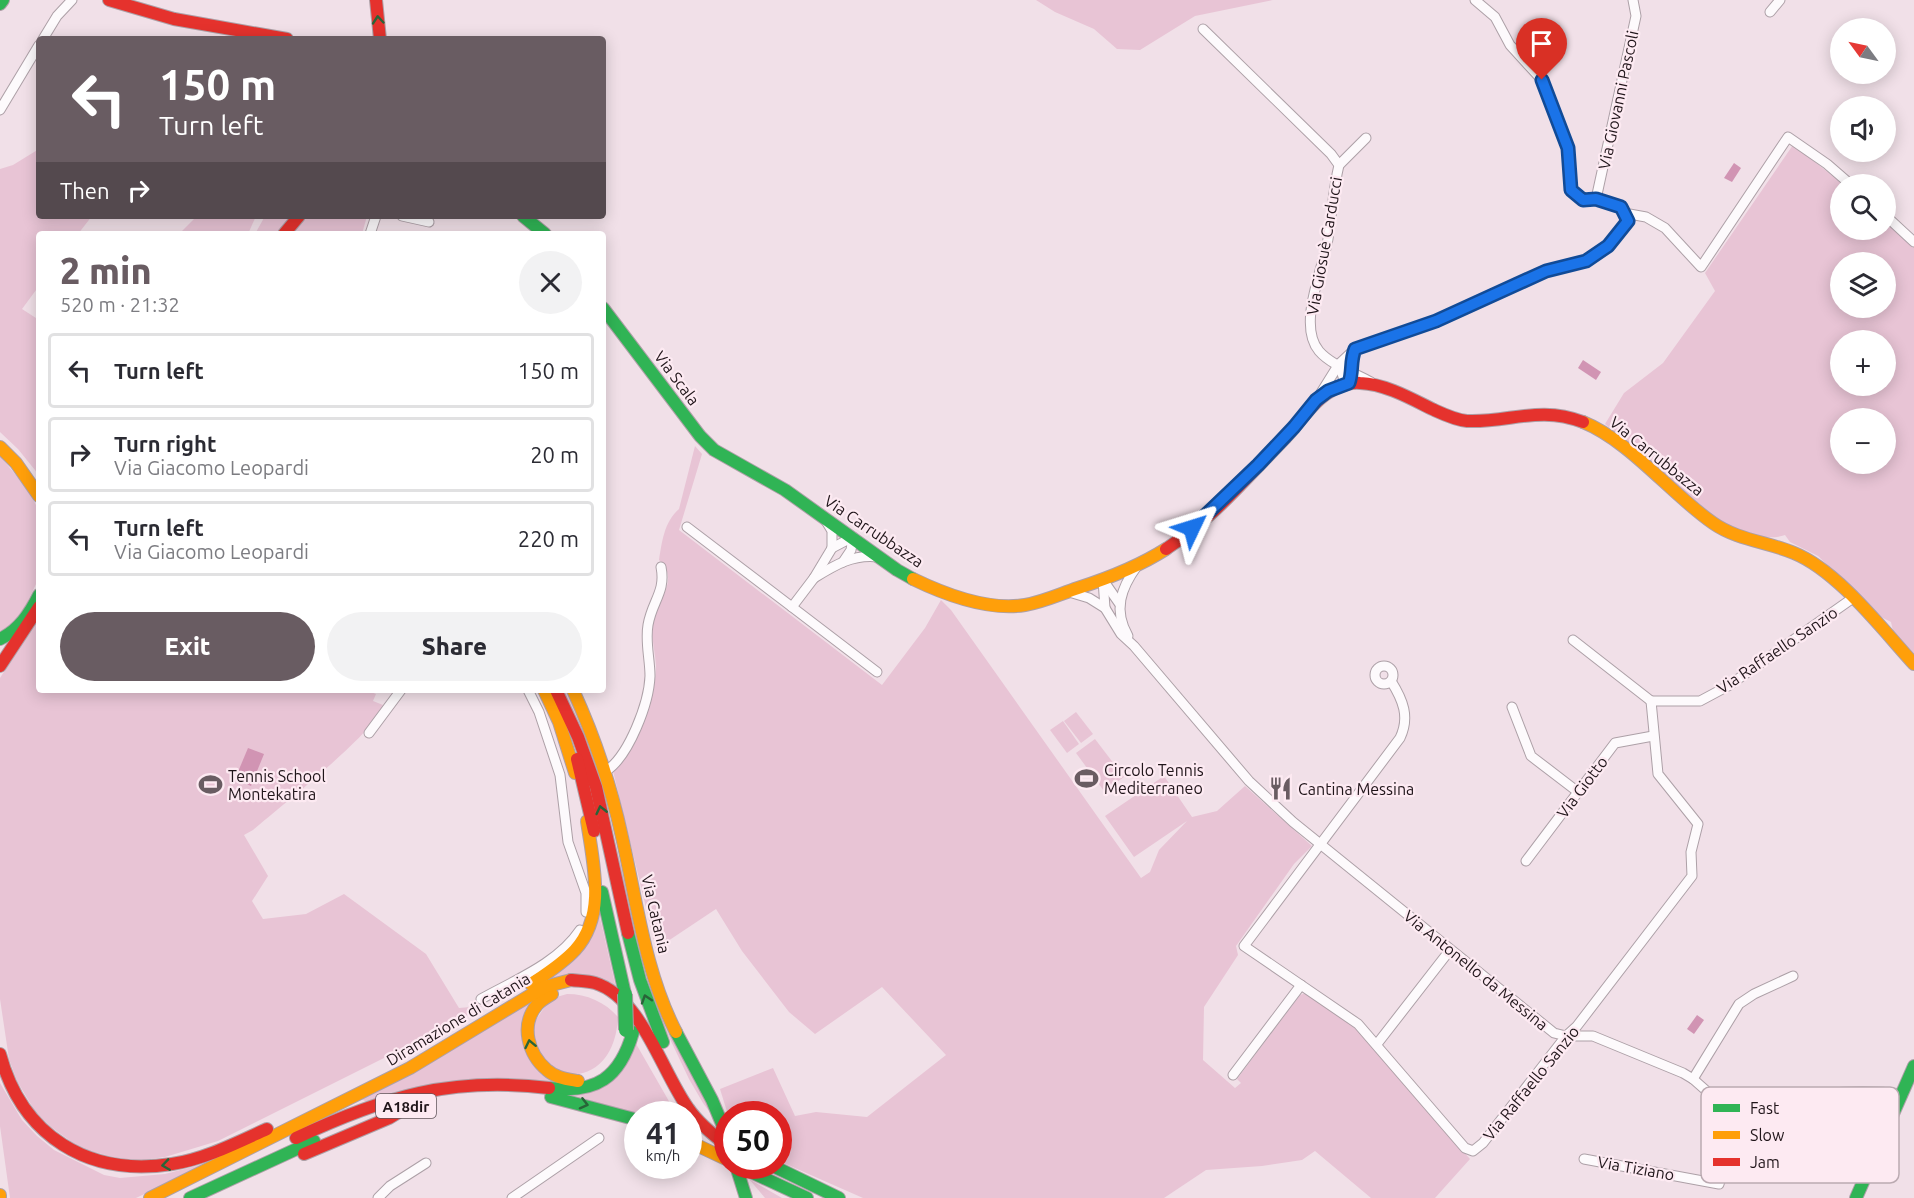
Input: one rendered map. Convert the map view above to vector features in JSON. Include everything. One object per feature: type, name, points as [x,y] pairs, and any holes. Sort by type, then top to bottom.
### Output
[{"type":"main road","points":[[0,4],[3,0]]},
{"type":"main road","points":[[109,0],[129,8],[174,19],[270,36]]},
{"type":"main road","points":[[376,0],[380,36]]},
{"type":"main road","points":[[286,231],[296,219]]},
{"type":"main road","points":[[527,219],[541,231]]},
{"type":"main road","name":"Via Scala","points":[[606,312],[700,436],[714,450],[731,461]]},
{"type":"main road","name":"Via Carrubbazza","points":[[731,461],[785,490],[911,578],[941,591],[1004,606],[1031,604],[1137,566],[1170,545],[1210,513],[1273,450],[1316,400],[1350,377],[1355,382],[1377,386],[1453,418],[1466,421],[1545,413],[1580,419],[1611,437],[1714,524],[1811,562],[1852,598],[1914,664]]},
{"type":"main road","points":[[0,439],[21,459],[36,481]]},
{"type":"main road","points":[[0,447],[16,463],[36,492]]},
{"type":"main road","points":[[0,639],[18,627],[36,600]]},
{"type":"main road","points":[[0,666],[36,612]]},
{"type":"main road","points":[[545,693],[569,751],[629,998]]},
{"type":"main road","points":[[174,1198],[334,1120],[401,1096],[437,1088],[475,1084],[516,1084],[570,1090],[591,1087],[608,1078],[622,1062],[629,1031],[629,998],[577,759],[560,710],[552,693]]},
{"type":"main road","points":[[557,693],[585,753],[597,789],[636,966],[655,1025],[698,1106],[714,1126]]},
{"type":"main road","name":"Via Catania","points":[[574,693],[606,771],[646,944],[659,990],[676,1033],[714,1105]]},
{"type":"main road","points":[[265,1142],[316,1108],[412,1056],[543,977],[568,959],[581,944],[591,926],[596,906],[587,821]]},
{"type":"main road","name":"Diramazione di Catania","points":[[150,1198],[372,1088],[410,1068],[544,987],[564,981],[585,981],[605,989],[629,1007],[646,1030],[683,1101],[704,1127],[714,1135]]},
{"type":"main road","points":[[629,1031],[612,1064],[597,1076],[583,1081],[564,1080],[548,1071],[532,1054],[528,1038],[531,1013],[547,996],[572,989],[600,997],[615,1008],[631,1027],[674,1101]]},
{"type":"main road","points":[[0,1054],[19,1102],[35,1122],[56,1140],[77,1153],[125,1167],[159,1166],[193,1159],[316,1108],[372,1088]]},
{"type":"main road","points":[[1899,1103],[1914,1066]]},
{"type":"main road","name":"A18dir","points":[[190,1198],[347,1126],[412,1104],[458,1095],[534,1095],[568,1100],[624,1116]]},
{"type":"main road","points":[[211,1198],[328,1143],[389,1118],[412,1104]]},
{"type":"main road","points":[[702,1135],[714,1145]]},
{"type":"main road","points":[[743,1179],[746,1198]]},
{"type":"main road","points":[[780,1179],[807,1198]]},
{"type":"main road","points":[[786,1179],[826,1198]]},
{"type":"main road","points":[[790,1179],[839,1198]]},
{"type":"main road","points":[[1856,1198],[1863,1183]]},
{"type":"street","points":[[45,36],[57,16],[72,0]]},
{"type":"street","name":"Via Giovanni Pascoli","points":[[1596,199],[1636,16],[1633,0]]},
{"type":"street","points":[[1770,12],[1780,0]]},
{"type":"street","points":[[1316,400],[1339,364],[1355,349],[1436,321],[1546,271],[1586,261],[1608,246],[1628,221],[1621,207],[1596,199],[1583,200],[1571,190],[1568,148],[1542,80],[1510,45],[1495,17],[1482,2]]},
{"type":"street","name":"Via Giosuè Carducci","points":[[1203,29],[1332,154],[1339,165],[1334,186],[1328,239],[1312,305],[1311,322],[1312,336],[1320,352],[1339,364]]},
{"type":"street","points":[[0,110],[36,51]]},
{"type":"street","points":[[1624,213],[1646,217],[1665,228],[1701,267],[1788,137],[1838,174]]},
{"type":"street","points":[[1339,165],[1366,138]]},
{"type":"street","points":[[416,219],[429,222]]},
{"type":"street","points":[[1896,225],[1914,242]]},
{"type":"street","points":[[1339,364],[1344,380],[1350,377],[1355,349]]},
{"type":"street","points":[[792,607],[814,578],[832,548],[832,531],[824,517]]},
{"type":"street","points":[[687,527],[877,672]]},
{"type":"street","points":[[832,548],[853,537]]},
{"type":"street","points":[[843,562],[851,550],[853,537]]},
{"type":"street","points":[[814,578],[843,562],[861,556],[880,558]]},
{"type":"street","points":[[1119,603],[1122,591],[1137,566]]},
{"type":"street","points":[[606,771],[619,760],[648,696],[650,677],[647,633],[652,612],[662,588],[661,567]]},
{"type":"street","points":[[1102,580],[1105,608]]},
{"type":"street","points":[[1102,580],[1119,603],[1124,628],[1134,646]]},
{"type":"street","points":[[1069,592],[1089,598],[1105,608]]},
{"type":"street","name":"Via Raffaello Sanzio","points":[[1391,681],[1400,695],[1405,710],[1404,729],[1400,738],[1244,946],[1350,1017],[1377,1044],[1465,1148],[1473,1151],[1483,1143],[1566,1036],[1577,1026],[1692,876],[1691,852],[1698,824],[1658,774],[1651,701],[1700,701],[1728,686],[1852,598]]},
{"type":"street","name":"Via Antonello da Messina","points":[[1105,608],[1121,634],[1134,646],[1249,781],[1320,845],[1450,950],[1554,1033],[1566,1036],[1582,1034],[1593,1036],[1693,1079],[1702,1087]]},
{"type":"street","points":[[1573,640],[1651,701]]},
{"type":"street","points":[[369,733],[399,693]]},
{"type":"street","points":[[482,999],[546,962],[562,950],[583,925],[587,908],[586,893],[568,842],[560,775],[539,712],[530,693]]},
{"type":"street","points":[[1512,707],[1531,756],[1578,792]]},
{"type":"street","name":"Via Giotto","points":[[1526,861],[1615,743],[1653,736]]},
{"type":"street","points":[[1377,1044],[1450,950]]},
{"type":"street","points":[[1693,1079],[1739,1004],[1754,994],[1792,976]]},
{"type":"street","points":[[1233,1075],[1301,985]]},
{"type":"street","points":[[1899,1094],[1903,1094]]},
{"type":"street","points":[[512,1198],[599,1138]]},
{"type":"street","name":"Via Tiziano","points":[[1584,1159],[1701,1181]]},
{"type":"street","points":[[378,1198],[390,1186],[426,1163]]},
{"type":"shaded area","points":[[1036,0],[1273,0],[1195,16],[1140,50],[1117,49],[1094,29],[1055,12]]},
{"type":"shaded area","points":[[1793,145],[1830,174],[1830,240],[1896,240],[1896,230],[1914,246],[1914,656],[1893,631],[1891,622],[1881,617],[1818,556],[1790,542],[1785,535],[1757,536],[1722,521],[1605,424],[1624,393],[1663,363],[1715,291],[1705,273]]},
{"type":"shaded area","points":[[36,151],[36,219],[90,219],[80,231],[36,231],[36,290],[22,309],[36,318],[36,471],[0,432],[0,169],[13,165]]},
{"type":"shaded area","points":[[1734,163],[1741,168],[1732,182],[1724,178]]},
{"type":"shaded area","points":[[194,219],[255,219],[249,231],[182,231]]},
{"type":"shaded area","points":[[263,219],[288,219],[279,231],[257,231]]},
{"type":"shaded area","points":[[304,219],[366,219],[363,231],[294,231]]},
{"type":"shaded area","points":[[1583,360],[1601,372],[1596,380],[1578,368]]},
{"type":"shaded area","points":[[695,446],[702,454],[679,530],[882,685],[925,628],[941,600],[951,610],[1141,878],[1150,872],[1159,850],[1187,821],[1134,857],[1105,816],[1164,776],[1192,817],[1217,811],[1245,786],[1312,846],[1294,864],[1236,946],[1238,955],[1204,1007],[1203,1060],[1235,1088],[1241,1083],[1237,1079],[1300,995],[1306,993],[1355,1027],[1470,1159],[1435,1198],[1371,1198],[1315,1151],[1302,1160],[1262,1166],[1206,1170],[1164,1198],[863,1198],[792,1167],[792,1109],[795,1116],[816,1112],[867,1117],[946,1055],[882,987],[815,1034],[789,1012],[742,951],[716,909],[656,949],[613,771],[636,736],[653,692],[656,665],[652,625],[668,582],[665,567],[659,560],[664,533],[670,520],[679,509]]},
{"type":"shaded area","points":[[0,456],[29,491],[36,505],[36,584],[26,605],[13,623],[0,633]]},
{"type":"shaded area","points":[[36,622],[36,693],[376,694],[373,701],[383,705],[377,717],[364,732],[304,788],[244,835],[268,876],[252,901],[263,919],[306,914],[344,894],[426,954],[459,1008],[482,1006],[415,1049],[396,1052],[218,1141],[165,1157],[143,1160],[120,1159],[80,1148],[36,1113],[17,1081],[9,1059],[0,999],[0,678]]},
{"type":"shaded area","points":[[563,693],[568,693],[587,732],[647,967],[714,1118],[689,1079],[659,1016]]},
{"type":"shaded area","points":[[1076,712],[1093,734],[1081,743],[1064,721]]},
{"type":"shaded area","points":[[1063,721],[1079,744],[1067,753],[1050,730]]},
{"type":"shaded area","points":[[1095,739],[1124,777],[1104,791],[1076,753]]},
{"type":"shaded area","points":[[248,748],[264,754],[251,786],[235,779]]},
{"type":"shaded area","points":[[599,913],[616,988],[545,979]]},
{"type":"shaded area","points":[[567,994],[582,995],[595,1000],[618,1017],[616,1034],[610,1051],[599,1065],[592,1070],[578,1074],[565,1073],[540,1058],[532,1026],[550,999]]},
{"type":"shaded area","points":[[539,995],[523,1033],[561,1082],[510,1078],[367,1102],[359,1098]]},
{"type":"shaded area","points":[[1697,1015],[1704,1020],[1694,1034],[1687,1029]]},
{"type":"shaded area","points":[[635,1042],[669,1101],[624,1101],[624,1111],[570,1094],[586,1092]]},
{"type":"shaded area","points":[[773,1068],[788,1101],[724,1101],[720,1089]]},
{"type":"shaded area","points":[[0,1083],[22,1120],[37,1136],[54,1150],[104,1175],[120,1178],[165,1174],[196,1166],[234,1151],[136,1198],[10,1198],[0,1126]]},
{"type":"shaded area","points":[[749,1179],[782,1198],[765,1198]]},
{"type":"traffic: fast","points":[[0,4],[3,0]]},
{"type":"traffic: fast","points":[[527,219],[541,231]]},
{"type":"traffic: fast","points":[[606,312],[700,436],[714,450],[785,490],[913,579]]},
{"type":"traffic: fast","points":[[0,639],[13,631],[36,601]]},
{"type":"traffic: fast","points":[[602,892],[625,994]]},
{"type":"traffic: fast","points":[[628,933],[640,980],[663,1042]]},
{"type":"traffic: fast","points":[[625,994],[626,1030]]},
{"type":"traffic: fast","points":[[549,1088],[580,1088],[604,1080],[621,1061],[633,1032]]},
{"type":"traffic: fast","points":[[676,1032],[714,1105]]},
{"type":"traffic: fast","points":[[1899,1100],[1914,1066]]},
{"type":"traffic: fast","points":[[551,1097],[624,1116]]},
{"type":"traffic: fast","points":[[190,1198],[314,1141]]},
{"type":"traffic: fast","points":[[792,1175],[839,1198]]},
{"type":"traffic: fast","points":[[740,1179],[746,1198]]},
{"type":"traffic: fast","points":[[766,1179],[807,1198]]},
{"type":"traffic: fast","points":[[1856,1198],[1863,1183]]},
{"type":"traffic: slow","points":[[1583,422],[1634,455],[1697,511],[1722,529],[1794,553],[1827,573],[1874,618],[1914,664]]},
{"type":"traffic: slow","points":[[0,447],[16,463],[36,492]]},
{"type":"traffic: slow","points":[[913,579],[939,591],[982,604],[1025,605],[1112,576],[1166,549]]},
{"type":"traffic: slow","points":[[545,693],[559,722],[575,773]]},
{"type":"traffic: slow","points":[[574,693],[607,781],[618,818],[649,961],[665,1009],[676,1032]]},
{"type":"traffic: slow","points":[[531,984],[575,950],[585,936],[591,921],[595,888],[587,821]]},
{"type":"traffic: slow","points":[[150,1198],[410,1068],[544,987],[571,980]]},
{"type":"traffic: slow","points":[[552,994],[538,1004],[532,1013],[528,1039],[535,1056],[550,1073],[578,1081]]},
{"type":"traffic: slow","points":[[702,1148],[714,1153]]},
{"type":"traffic: jam","points":[[109,0],[174,19],[270,36]]},
{"type":"traffic: jam","points":[[376,0],[380,36]]},
{"type":"traffic: jam","points":[[286,231],[296,219]]},
{"type":"traffic: jam","points":[[1166,549],[1199,524],[1229,496],[1320,398],[1330,391],[1351,383],[1379,386],[1445,415],[1467,421],[1552,415],[1583,422]]},
{"type":"traffic: jam","points":[[0,666],[36,612]]},
{"type":"traffic: jam","points":[[557,693],[578,737],[596,787],[628,933]]},
{"type":"traffic: jam","points":[[577,759],[594,831]]},
{"type":"traffic: jam","points":[[571,980],[595,983],[611,991],[625,1003],[649,1037],[688,1108],[696,1119],[714,1135]]},
{"type":"traffic: jam","points":[[0,1054],[10,1083],[24,1108],[42,1128],[63,1145],[86,1157],[113,1164],[141,1166],[172,1164],[208,1154],[267,1129]]},
{"type":"traffic: jam","points":[[296,1138],[359,1111],[419,1093],[481,1085],[549,1088]]},
{"type":"traffic: jam","points":[[304,1154],[389,1118],[412,1104]]},
{"type":"place","name":"Circolo Tennis Mediterraneo","points":[[1086,779]]},
{"type":"place","name":"Tennis School Montekatira","points":[[210,785]]},
{"type":"place","name":"Cantina Messina","points":[[1280,789]]},
{"type":"route","points":[[1192,528],[1258,465],[1316,400],[1328,391],[1349,383],[1355,349],[1436,321],[1546,271],[1586,261],[1608,246],[1628,221],[1621,207],[1596,199],[1583,200],[1571,190],[1568,148],[1542,80]]}]
